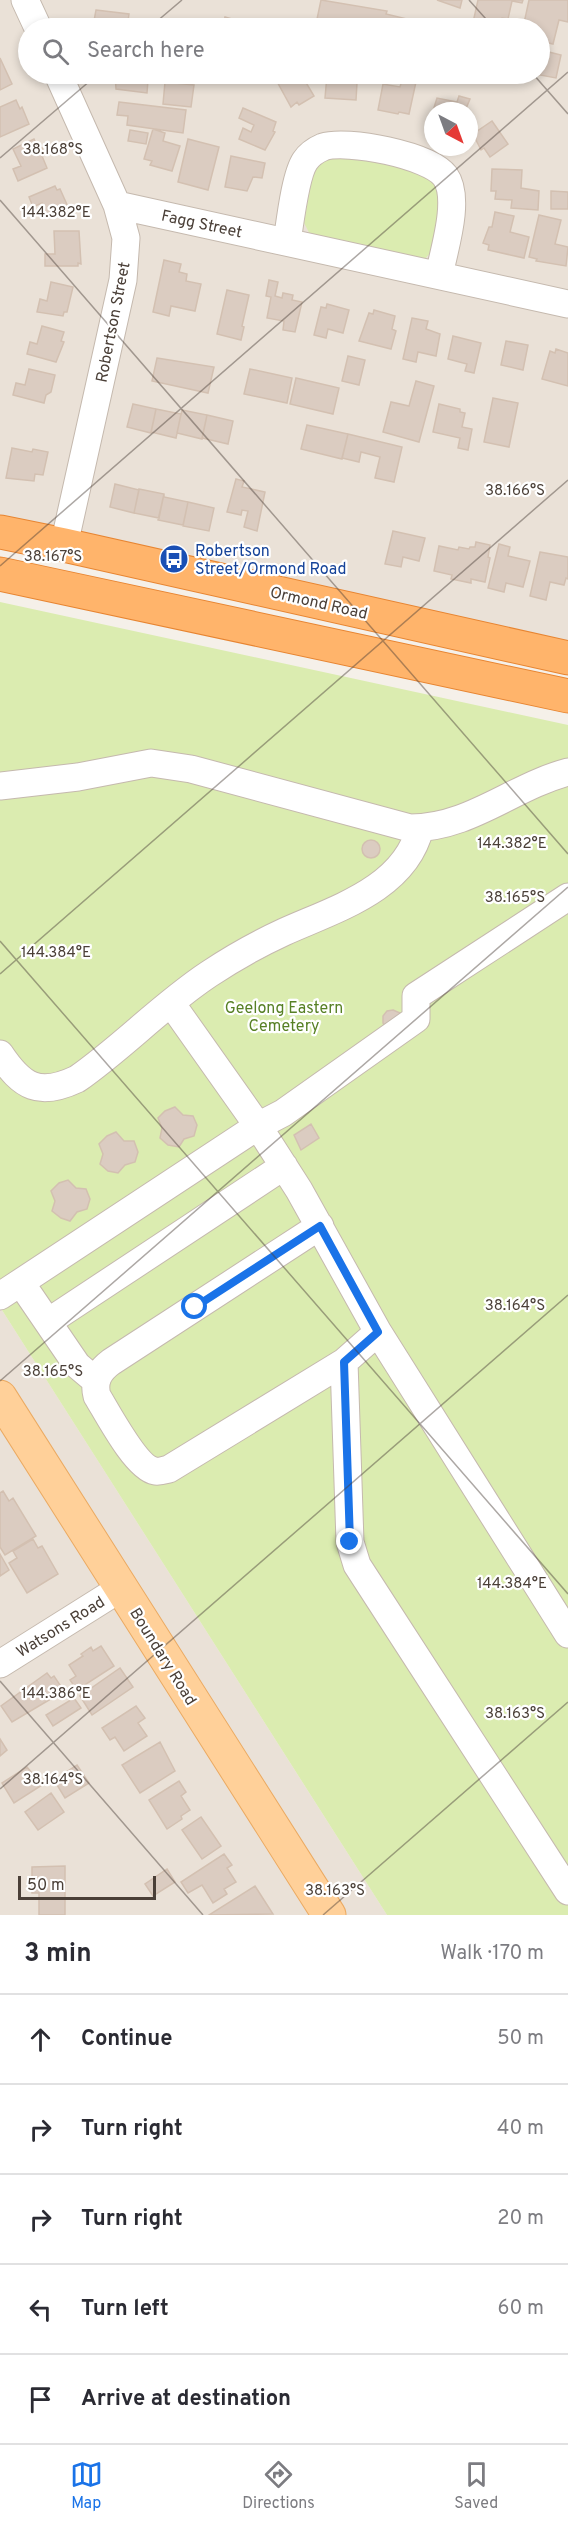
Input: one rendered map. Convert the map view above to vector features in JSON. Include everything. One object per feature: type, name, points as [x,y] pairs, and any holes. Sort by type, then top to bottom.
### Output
[{"type":"highway","name":"Ormond Road","points":[[0,532],[64,544],[568,658]]},
{"type":"highway","points":[[0,574],[568,696]]},
{"type":"main road","name":"Boundary Road","points":[[0,1397],[329,1915]]},
{"type":"street","points":[[25,0],[33,18]]},
{"type":"street","name":"Robertson Street","points":[[63,84],[117,205],[126,238],[123,280],[64,544]]},
{"type":"street","points":[[287,242],[300,172],[307,159],[315,151],[333,145],[344,144],[372,149],[424,162],[446,177],[451,191],[452,208],[439,275]]},
{"type":"street","name":"Fagg Street","points":[[117,205],[568,304]]},
{"type":"street","points":[[0,786],[78,777],[151,763],[191,769],[410,828],[433,828],[454,822],[526,788],[568,772]]},
{"type":"street","points":[[0,1054],[17,1078],[25,1083],[33,1087],[61,1086],[94,1067],[206,975],[251,948],[368,893],[405,861],[416,845],[420,828]]},
{"type":"street","points":[[96,1381],[77,1365],[48,1322],[10,1289],[258,1126],[283,1113],[416,1019],[416,996],[568,897]]},
{"type":"street","points":[[171,1004],[284,1166],[378,1332],[568,1634]]},
{"type":"street","points":[[48,1322],[284,1166]]},
{"type":"street","points":[[320,1226],[111,1362],[98,1374],[94,1386],[97,1396],[134,1454],[144,1465],[155,1471],[169,1469],[344,1362],[378,1332]]},
{"type":"street","points":[[344,1362],[350,1542],[357,1565],[568,1891]]},
{"type":"street","name":"Watsons Road","points":[[0,1664],[121,1588]]},
{"type":"shaded area","points":[[0,0],[568,0],[568,641],[0,518]]},
{"type":"shaded area","points":[[0,1307],[387,1915],[0,1915]]},
{"type":"green space","points":[[331,156],[385,162],[438,181],[443,186],[433,250],[422,262],[313,240],[304,223],[314,165]]},
{"type":"green space","name":"Geelong Eastern Cemetery","points":[[0,602],[568,725],[568,1915],[387,1915],[0,1307]]},
{"type":"building","points":[[321,0],[387,11],[386,14],[403,18],[317,18]]},
{"type":"building","points":[[437,0],[462,0],[460,8]]},
{"type":"building","points":[[478,0],[523,0],[522,3],[512,1],[508,18],[474,18]]},
{"type":"building","points":[[529,0],[568,0],[568,22],[559,20],[553,44],[550,43],[550,18],[525,18]]},
{"type":"building","points":[[96,10],[129,14],[128,18],[94,18]]},
{"type":"building","points":[[550,52],[561,55],[556,78],[550,77]]},
{"type":"building","points":[[0,58],[12,84],[0,90]]},
{"type":"building","points":[[116,84],[148,84],[147,93],[116,89]]},
{"type":"building","points":[[165,84],[194,85],[191,107],[163,104]]},
{"type":"building","points":[[278,84],[307,84],[314,96],[299,105],[297,102],[291,107]]},
{"type":"building","points":[[326,84],[357,84],[356,100],[325,98]]},
{"type":"building","points":[[383,84],[400,87],[401,84],[416,84],[409,114],[378,110]]},
{"type":"building","points":[[459,96],[470,99],[469,102],[457,102]]},
{"type":"building","points":[[437,98],[457,102],[436,102]]},
{"type":"building","points":[[16,100],[20,109],[22,107],[29,124],[0,137],[0,107]]},
{"type":"building","points":[[119,102],[186,110],[183,133],[127,125],[128,116],[117,115]]},
{"type":"building","points":[[243,108],[276,122],[273,131],[275,132],[265,150],[239,139],[243,128],[251,132],[254,125],[239,118]]},
{"type":"building","points":[[492,121],[508,144],[490,157],[484,148],[481,150],[478,144],[478,131]]},
{"type":"building","points":[[153,129],[165,133],[163,141],[180,146],[172,171],[150,165],[152,161],[144,159]]},
{"type":"building","points":[[130,130],[148,133],[146,144],[128,141]]},
{"type":"building","points":[[34,139],[39,150],[42,148],[45,155],[42,156],[47,168],[18,181],[13,169],[21,166],[13,149]]},
{"type":"building","points":[[188,139],[219,147],[208,190],[178,182]]},
{"type":"building","points":[[231,156],[265,163],[262,178],[253,177],[247,191],[225,187]]},
{"type":"building","points":[[492,169],[522,170],[521,188],[539,191],[538,210],[511,208],[512,200],[495,199],[496,191],[491,191]]},
{"type":"building","points":[[55,186],[57,190],[60,189],[69,209],[48,218],[42,203],[33,207],[29,197]]},
{"type":"building","points":[[551,191],[568,192],[568,209],[551,209]]},
{"type":"building","points":[[495,212],[514,216],[510,232],[529,237],[524,258],[488,250],[489,245],[483,243],[489,227],[492,227]]},
{"type":"building","points":[[539,215],[561,220],[555,244],[568,247],[566,266],[536,261],[537,259],[529,257]]},
{"type":"building","points":[[54,231],[79,231],[81,264],[78,263],[78,266],[45,266],[45,254],[55,254]]},
{"type":"building","points":[[164,260],[181,264],[179,272],[187,274],[186,281],[201,284],[195,311],[171,306],[169,316],[153,312]]},
{"type":"building","points":[[269,280],[278,282],[275,296],[282,298],[283,293],[293,295],[292,300],[302,302],[295,332],[283,330],[284,321],[267,318],[271,297],[266,296]]},
{"type":"building","points":[[51,282],[73,287],[67,312],[64,312],[63,316],[37,312],[40,299],[47,301]]},
{"type":"building","points":[[227,290],[249,295],[241,340],[217,334]]},
{"type":"building","points":[[327,304],[349,310],[343,333],[328,329],[326,338],[314,335],[321,307],[326,308]]},
{"type":"building","points":[[374,310],[395,316],[392,329],[396,331],[391,349],[359,341],[369,313],[373,314]]},
{"type":"building","points":[[412,318],[428,321],[426,329],[440,334],[436,356],[418,352],[416,362],[403,359]]},
{"type":"building","points":[[42,326],[64,332],[61,341],[64,342],[56,362],[27,354],[30,342],[37,344]]},
{"type":"building","points":[[453,336],[481,343],[474,373],[465,371],[467,364],[448,359]]},
{"type":"building","points":[[506,341],[528,345],[523,370],[501,365]]},
{"type":"building","points":[[556,349],[568,353],[568,386],[542,379],[550,351],[555,353]]},
{"type":"building","points":[[348,356],[365,360],[359,385],[342,381]]},
{"type":"building","points":[[157,358],[214,367],[208,393],[152,381]]},
{"type":"building","points":[[29,369],[55,375],[51,392],[46,395],[44,403],[13,395],[16,383],[25,385]]},
{"type":"building","points":[[250,369],[292,378],[287,403],[244,394]]},
{"type":"building","points":[[296,378],[339,388],[333,414],[290,404]]},
{"type":"building","points":[[416,381],[434,386],[419,442],[383,432],[391,402],[409,406]]},
{"type":"building","points":[[493,398],[518,403],[509,447],[484,442]]},
{"type":"building","points":[[133,404],[156,409],[151,433],[127,427]]},
{"type":"building","points":[[439,404],[460,409],[460,412],[465,413],[462,427],[472,429],[468,450],[458,448],[460,438],[433,432]]},
{"type":"building","points":[[156,409],[181,414],[176,438],[151,432]]},
{"type":"building","points":[[182,410],[207,415],[202,439],[177,433]]},
{"type":"building","points":[[207,415],[233,421],[228,444],[202,438]]},
{"type":"building","points":[[307,425],[348,434],[342,459],[301,449]]},
{"type":"building","points":[[348,434],[402,447],[394,482],[375,478],[380,457],[361,452],[359,462],[342,458]]},
{"type":"building","points":[[12,448],[48,452],[43,475],[35,474],[34,481],[6,478]]},
{"type":"building","points":[[236,479],[244,481],[242,487],[265,492],[257,531],[244,527],[248,511],[242,510],[241,515],[227,512]]},
{"type":"building","points":[[115,484],[139,490],[134,513],[110,507]]},
{"type":"building","points":[[139,489],[164,494],[159,518],[134,513]]},
{"type":"building","points":[[164,494],[164,497],[188,502],[183,525],[158,520]]},
{"type":"building","points":[[188,502],[214,508],[209,531],[183,526]]},
{"type":"building","points":[[393,531],[425,538],[419,561],[403,557],[401,567],[385,564]]},
{"type":"building","points":[[476,542],[490,545],[485,582],[471,579],[471,583],[451,579],[452,575],[434,571],[439,546],[458,550],[459,547],[469,549],[475,547]]},
{"type":"building","points":[[499,544],[510,547],[508,556],[530,561],[523,587],[506,583],[504,592],[488,588]]},
{"type":"building","points":[[540,552],[568,557],[568,579],[566,578],[564,585],[550,582],[546,600],[530,596]]},
{"type":"building","points":[[367,840],[375,840],[380,845],[378,856],[367,858],[362,853],[362,845]]},
{"type":"building","points":[[393,1010],[400,1013],[400,1020],[387,1029],[383,1023],[383,1016],[387,1011]]},
{"type":"building","points":[[175,1107],[183,1115],[193,1116],[197,1125],[194,1136],[184,1139],[179,1147],[168,1145],[160,1138],[162,1128],[158,1118],[165,1111]]},
{"type":"building","points":[[311,1124],[319,1138],[301,1150],[294,1135]]},
{"type":"building","points":[[116,1132],[124,1141],[134,1141],[138,1152],[135,1162],[125,1165],[118,1173],[108,1171],[100,1164],[103,1154],[99,1144],[107,1136]]},
{"type":"building","points":[[68,1180],[76,1188],[86,1189],[90,1199],[87,1209],[77,1212],[70,1221],[52,1211],[55,1201],[51,1191],[59,1183]]},
{"type":"building","points":[[3,1491],[9,1501],[13,1498],[36,1536],[5,1555],[0,1547],[0,1493]]},
{"type":"building","points":[[33,1539],[38,1548],[42,1546],[58,1574],[27,1593],[9,1563],[17,1558],[13,1551]]},
{"type":"building","points":[[0,1554],[9,1570],[0,1576]]},
{"type":"building","points":[[101,1646],[114,1666],[77,1690],[70,1680],[76,1676],[69,1665],[83,1656],[81,1654],[91,1647],[93,1651]]},
{"type":"building","points":[[120,1668],[133,1687],[92,1715],[80,1696]]},
{"type":"building","points":[[47,1673],[51,1678],[54,1676],[62,1688],[47,1698],[49,1700],[12,1722],[1,1706]]},
{"type":"building","points":[[74,1698],[81,1708],[53,1726],[46,1715]]},
{"type":"building","points":[[136,1706],[145,1718],[138,1723],[147,1736],[124,1751],[115,1737],[110,1740],[102,1728]]},
{"type":"building","points":[[0,1739],[7,1750],[0,1756]]},
{"type":"building","points":[[160,1742],[175,1771],[140,1793],[122,1765]]},
{"type":"building","points":[[77,1765],[89,1783],[65,1798],[54,1780]]},
{"type":"building","points":[[27,1767],[42,1785],[14,1803],[2,1783]]},
{"type":"building","points":[[179,1781],[186,1792],[181,1796],[190,1810],[181,1816],[182,1819],[167,1829],[149,1800]]},
{"type":"building","points":[[51,1793],[64,1812],[38,1830],[25,1812]]},
{"type":"building","points":[[201,1817],[221,1846],[202,1859],[182,1830]]},
{"type":"building","points":[[224,1854],[232,1865],[227,1868],[236,1882],[224,1889],[227,1894],[213,1903],[202,1885],[188,1893],[181,1882]]},
{"type":"building","points":[[65,1866],[65,1915],[39,1915],[39,1893],[32,1893],[32,1867]]},
{"type":"building","points":[[167,1869],[175,1882],[153,1896],[145,1884]]},
{"type":"building","points":[[255,1886],[273,1914],[209,1915]]},
{"type":"place","name":"Robertson Street/Ormond Road","points":[[174,559]]},
{"type":"route","points":[[195,1307],[320,1226],[352,1289],[378,1332],[344,1362],[350,1542]]}]
